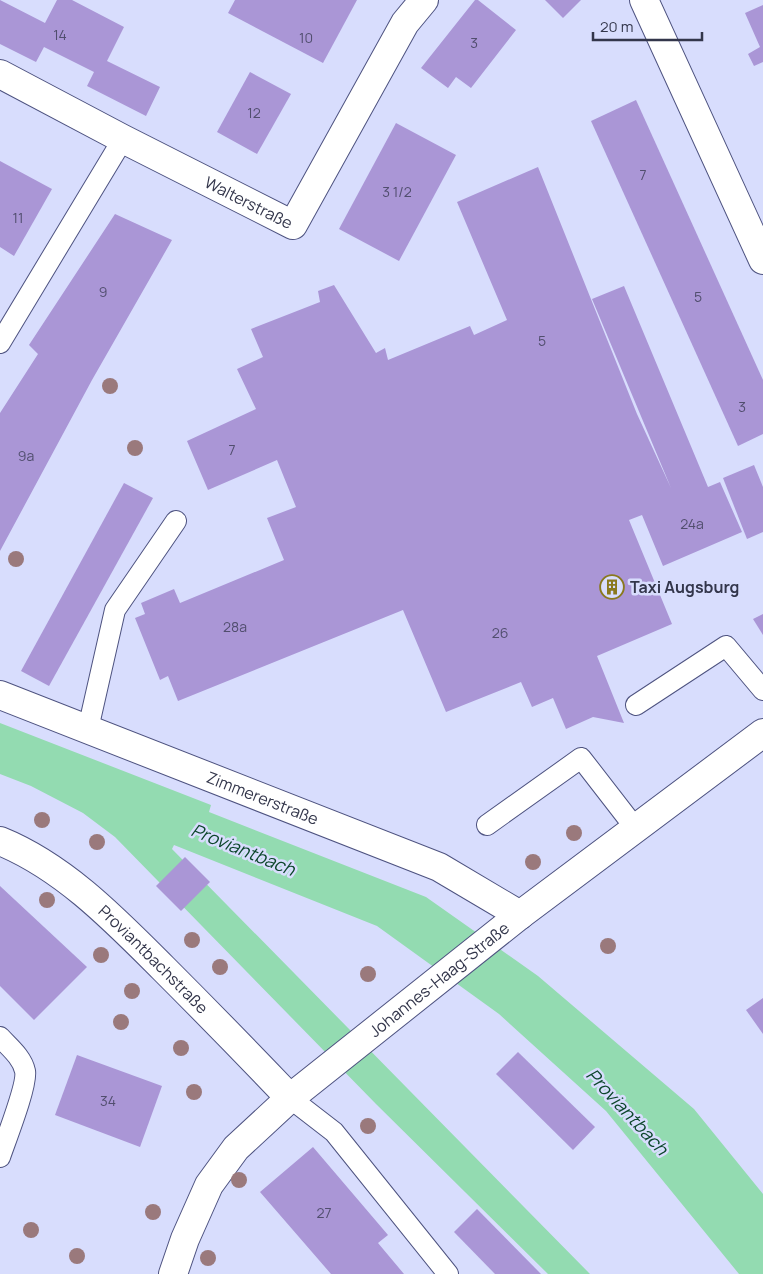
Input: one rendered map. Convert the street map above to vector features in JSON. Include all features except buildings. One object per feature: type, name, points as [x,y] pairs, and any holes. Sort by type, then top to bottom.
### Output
[{"type":"street","name":"Walterstraße","points":[[0,74],[293,225],[405,23],[424,0]]},
{"type":"street","points":[[644,0],[763,260]]},
{"type":"street","name":"Zimmererstraße","points":[[0,695],[439,867],[520,915]]},
{"type":"street","name":"Johannes-Haag-Straße","points":[[173,1274],[185,1239],[209,1185],[236,1148],[290,1098],[520,915],[763,733]]},
{"type":"street","name":"Proviantbachstraße","points":[[0,841],[50,867],[110,916],[228,1033],[290,1098]]},
{"type":"lane","points":[[0,343],[123,139]]},
{"type":"lane","points":[[88,729],[115,610],[176,521]]},
{"type":"lane","points":[[636,705],[726,646],[763,690]]},
{"type":"lane","points":[[487,826],[580,758],[636,828]]},
{"type":"lane","points":[[0,1037],[19,1057],[25,1072],[22,1091],[0,1158]]},
{"type":"lane","points":[[290,1098],[334,1132],[448,1274]]},
{"type":"water","name":"Proviantbach","points":[[0,723],[211,805],[209,812],[426,897],[538,976],[694,1109],[763,1194],[763,1274],[739,1274],[606,1111],[499,1014],[377,926],[174,845],[172,849],[590,1274],[548,1274],[376,1104],[115,837],[83,813],[31,786],[0,774]]},
{"type":"place","name":"Taxi Augsburg","points":[[612,587]]}]
